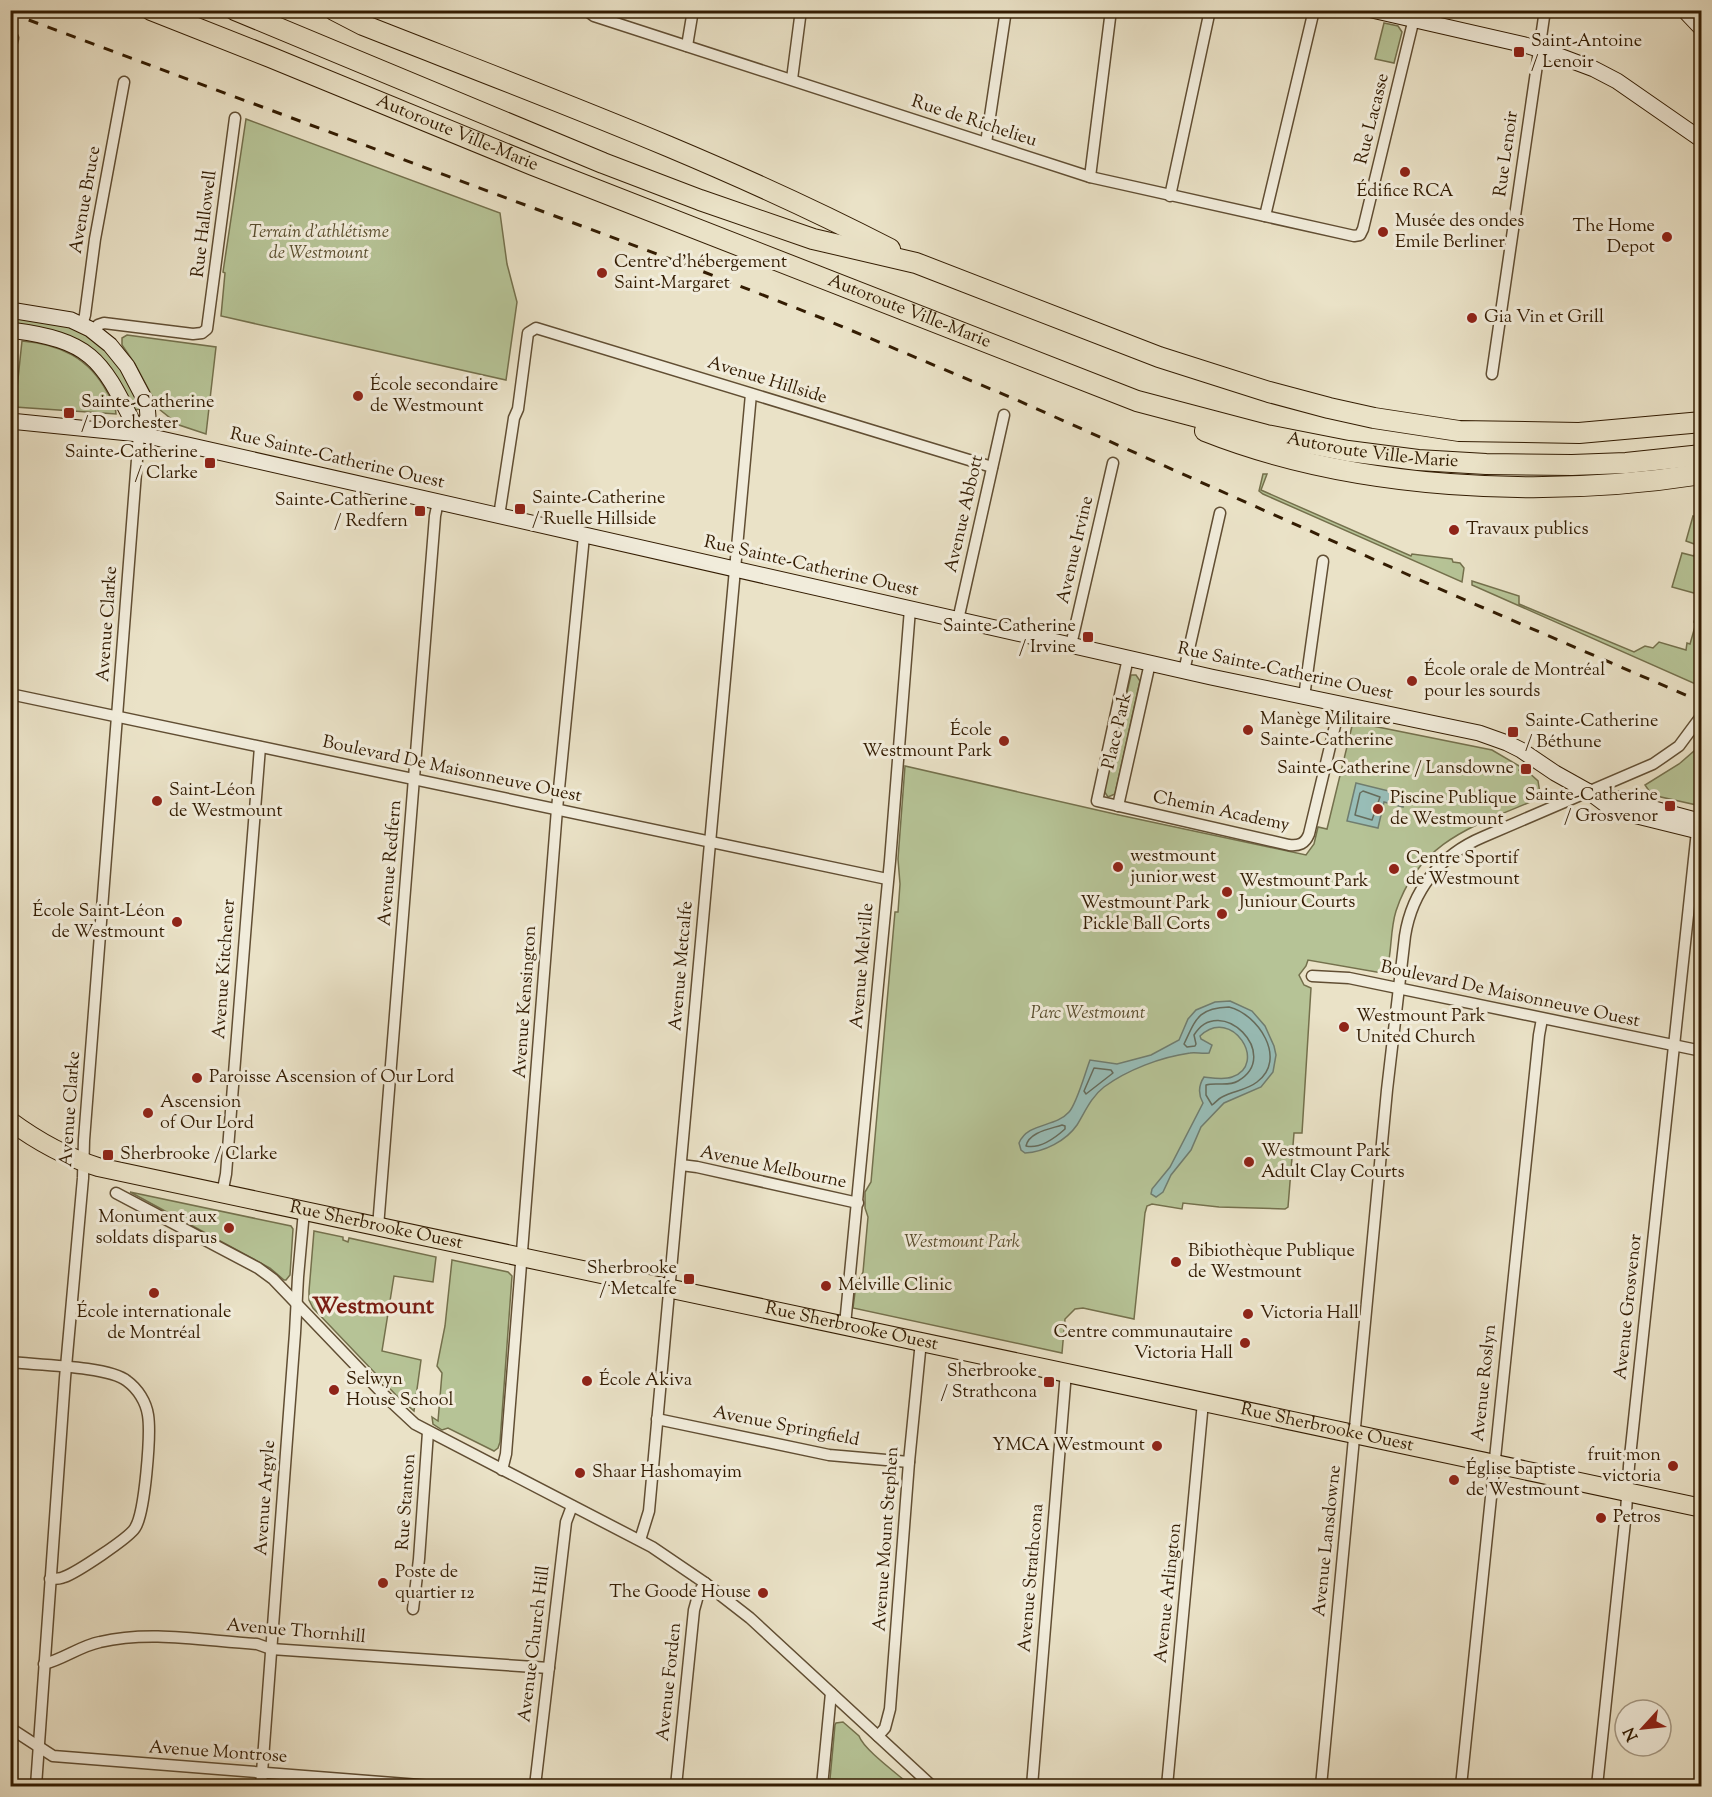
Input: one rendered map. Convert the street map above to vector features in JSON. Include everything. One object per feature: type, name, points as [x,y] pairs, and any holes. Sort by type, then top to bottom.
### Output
[{"type":"highway","name":"Autoroute Ville-Marie","points":[[151,10],[543,170],[1137,401],[1266,435],[1348,451],[1418,460],[1572,465],[1626,463],[1701,455]]},
{"type":"highway","name":"Autoroute Ville-Marie","points":[[235,10],[603,163],[681,193],[813,239],[916,263],[1185,366],[1310,403],[1374,418],[1459,430],[1536,433],[1606,431],[1701,422]]},
{"type":"highway","points":[[334,10],[353,21],[686,154],[821,214],[916,263]]},
{"type":"highway","points":[[1137,401],[1206,431],[1267,453],[1311,464],[1392,477],[1479,485],[1557,486],[1663,480],[1701,474]]},
{"type":"main road","points":[[1372,10],[1415,15],[1539,48],[1607,76],[1701,140]]},
{"type":"main road","points":[[1684,10],[1701,28]]},
{"type":"main road","points":[[10,310],[58,317],[87,328],[119,355],[146,400],[148,417],[139,434]]},
{"type":"main road","points":[[10,330],[63,340],[90,355],[109,377],[139,434]]},
{"type":"main road","name":"Rue Sainte-Catherine Ouest","points":[[10,421],[139,434],[1150,663],[1479,733],[1494,737],[1521,750],[1589,792],[1616,812],[1700,828]]},
{"type":"main road","name":"Rue Sherbrooke Ouest","points":[[13,1128],[83,1162],[222,1194],[1701,1508]]},
{"type":"street","name":"Rue de Richelieu","points":[[586,10],[594,16],[1090,177],[1352,236],[1360,235]]},
{"type":"street","points":[[687,46],[693,10]]},
{"type":"street","points":[[792,79],[801,10]]},
{"type":"street","points":[[986,143],[1006,10]]},
{"type":"street","points":[[1090,177],[1111,10]]},
{"type":"street","points":[[1170,196],[1210,10]]},
{"type":"street","points":[[1265,216],[1314,10]]},
{"type":"street","name":"Rue Lenoir","points":[[1492,374],[1545,10]]},
{"type":"street","name":"Rue Lacasse","points":[[1360,235],[1415,15]]},
{"type":"street","points":[[10,49],[13,38]]},
{"type":"street","name":"Avenue Bruce","points":[[87,328],[85,315],[94,247],[124,82]]},
{"type":"street","name":"Rue Hallowell","points":[[87,328],[104,323],[193,334],[205,332],[210,321],[235,118]]},
{"type":"street","name":"Avenue Hillside","points":[[499,516],[514,418],[518,409],[528,334],[532,329],[538,328],[992,467]]},
{"type":"street","name":"Avenue Metcalfe","points":[[640,1540],[649,1511],[751,394]]},
{"type":"street","name":"Avenue Abbott","points":[[958,620],[1004,415]]},
{"type":"street","name":"Avenue Clarke","points":[[36,1786],[139,434]]},
{"type":"street","name":"Avenue Irvine","points":[[1071,645],[1113,463]]},
{"type":"street","name":"Avenue Redfern","points":[[378,1227],[435,516],[438,502]]},
{"type":"street","points":[[1184,670],[1220,513]]},
{"type":"street","name":"Avenue Kensington","points":[[502,1470],[507,1454],[557,809],[584,536]]},
{"type":"street","points":[[1304,697],[1323,561]]},
{"type":"street","name":"Avenue Melville","points":[[845,1325],[858,1203],[910,609]]},
{"type":"street","name":"Place Park","points":[[1097,801],[1128,658]]},
{"type":"street","name":"Place Park","points":[[1118,806],[1150,663]]},
{"type":"street","name":"Boulevard De Maisonneuve Ouest","points":[[10,694],[887,879]]},
{"type":"street","name":"Chemin Academy","points":[[1097,801],[1297,845],[1306,841],[1309,834],[1340,705]]},
{"type":"street","name":"Avenue Lansdowne","points":[[1321,1786],[1398,988],[1410,914],[1423,886],[1441,864],[1475,840],[1640,771],[1661,760],[1684,740],[1699,719]]},
{"type":"street","name":"Avenue Kitchener","points":[[222,1194],[226,1174],[260,747]]},
{"type":"street","name":"Avenue Grosvenor","points":[[1597,1786],[1674,1045],[1700,828]]},
{"type":"street","name":"Boulevard De Maisonneuve Ouest","points":[[1312,976],[1341,976],[1701,1051]]},
{"type":"street","name":"Avenue Roslyn","points":[[1461,1786],[1542,1019]]},
{"type":"street","name":"Avenue Melbourne","points":[[681,1166],[697,1167],[858,1203]]},
{"type":"street","points":[[116,1193],[258,1268],[273,1279],[415,1424],[640,1540],[705,1583],[750,1618],[932,1786]]},
{"type":"street","name":"Avenue Argyle","points":[[261,1786],[304,1211]]},
{"type":"street","name":"Avenue Mount Stephen","points":[[878,1736],[885,1728],[890,1709],[909,1462],[921,1341]]},
{"type":"street","points":[[10,1362],[108,1372],[126,1380],[140,1394],[148,1416],[149,1431],[143,1508],[135,1529],[121,1542],[65,1577],[51,1579]]},
{"type":"street","name":"Avenue Strathcona","points":[[1032,1786],[1066,1372]]},
{"type":"street","name":"Avenue Arlington","points":[[1167,1786],[1203,1402]]},
{"type":"street","name":"Avenue Springfield","points":[[657,1419],[829,1455],[909,1462]]},
{"type":"street","name":"Rue Stanton","points":[[413,1609],[428,1432]]},
{"type":"street","name":"Avenue Church Hill","points":[[535,1786],[566,1522],[572,1506]]},
{"type":"street","name":"Avenue Forden","points":[[676,1786],[694,1610],[699,1592],[705,1583]]},
{"type":"street","name":"Avenue Thornhill","points":[[44,1664],[98,1642],[125,1638],[177,1638],[257,1644],[271,1648],[549,1668]]},
{"type":"street","points":[[822,1786],[831,1694]]},
{"type":"street","name":"Avenue Montrose","points":[[10,1728],[53,1756],[432,1786]]},
{"type":"green space","points":[[1384,23],[1398,26],[1402,32],[1394,63],[1375,59]]},
{"type":"green space","name":"Terrain d'athlétisme de Westmount","points":[[246,119],[500,213],[507,264],[517,302],[506,380],[221,316],[225,273],[223,272]]},
{"type":"green space","points":[[11,316],[62,325],[90,337],[114,360],[134,392],[140,409],[135,410],[112,370],[88,346],[56,332],[11,324]]},
{"type":"green space","points":[[127,335],[216,347],[206,434],[179,425],[159,409],[122,345],[122,338]]},
{"type":"green space","points":[[22,341],[61,349],[82,362],[100,380],[113,403],[116,414],[15,407]]},
{"type":"green space","points":[[1263,474],[1267,474],[1261,490],[1411,556],[1412,554],[1452,559],[1453,562],[1460,563],[1464,568],[1462,582],[1263,494],[1259,491]]},
{"type":"green space","points":[[1693,516],[1701,518],[1701,550],[1697,565],[1701,567],[1701,595],[1672,587],[1682,553],[1694,556],[1697,545],[1686,541]]},
{"type":"green space","points":[[1472,581],[1519,596],[1519,604],[1634,652],[1645,646],[1653,648],[1659,642],[1686,650],[1687,643],[1690,644],[1701,598],[1700,686],[1472,585]]},
{"type":"green space","points":[[1131,675],[1136,675],[1140,681],[1115,794],[1108,797],[1104,791]]},
{"type":"green space","name":"Parc Westmount","points":[[1353,722],[1492,750],[1521,767],[1519,770],[1524,774],[1527,771],[1538,781],[1540,793],[1535,800],[1491,818],[1451,839],[1419,868],[1406,887],[1396,911],[1387,970],[1382,973],[1308,960],[1299,975],[1304,985],[1311,988],[1302,1133],[1294,1133],[1288,1207],[1285,1209],[1219,1207],[1183,1203],[1182,1209],[1152,1204],[1147,1206],[1134,1319],[1083,1308],[1075,1309],[1065,1319],[1062,1353],[853,1308],[856,1285],[863,1272],[868,1217],[865,1208],[865,1192],[871,1182],[895,912],[898,912],[900,884],[898,859],[905,766],[1306,855],[1314,844],[1318,827],[1327,829]]},
{"type":"green space","points":[[1701,745],[1701,806],[1652,795],[1645,785],[1679,764]]},
{"type":"green space","points":[[130,1192],[291,1226],[293,1229],[290,1275],[284,1280],[270,1268]]},
{"type":"green space","points":[[314,1231],[343,1237],[343,1240],[348,1242],[349,1238],[436,1257],[433,1282],[394,1276],[382,1351],[421,1360],[414,1411],[313,1308],[309,1300],[309,1291]]},
{"type":"green space","points":[[452,1260],[508,1272],[512,1276],[500,1442],[494,1451],[448,1428],[442,1430],[433,1424],[432,1417],[438,1421],[442,1373],[437,1366],[445,1326]]},
{"type":"green space","points":[[843,1722],[859,1736],[874,1755],[911,1786],[886,1786],[886,1783],[830,1779],[835,1725]]},
{"type":"water","points":[[1356,783],[1405,795],[1403,807],[1384,802],[1378,828],[1347,821]]},
{"type":"water","points":[[1230,1001],[1252,1011],[1265,1026],[1276,1055],[1273,1072],[1261,1087],[1224,1103],[1201,1127],[1191,1150],[1171,1175],[1163,1192],[1156,1197],[1151,1194],[1152,1189],[1170,1167],[1203,1103],[1199,1090],[1204,1077],[1222,1079],[1243,1071],[1247,1061],[1247,1051],[1242,1040],[1234,1032],[1224,1028],[1212,1028],[1200,1036],[1212,1045],[1209,1053],[1190,1053],[1168,1058],[1123,1075],[1095,1095],[1077,1125],[1061,1141],[1040,1150],[1025,1153],[1021,1150],[1019,1143],[1023,1136],[1035,1128],[1057,1121],[1069,1112],[1078,1095],[1090,1060],[1117,1064],[1151,1055],[1179,1040],[1188,1019],[1196,1010],[1215,1002]]},
{"type":"railway","points":[[10,13],[681,263],[824,319],[1017,400],[1449,593],[1702,702]]},
{"type":"place","name":"Saint-Antoine / Lenoir","points":[[1519,52]]},
{"type":"place","name":"Édifice RCA","points":[[1405,172]]},
{"type":"place","name":"Musée des ondes Emile Berliner","points":[[1383,232]]},
{"type":"place","name":"The Home Depot","points":[[1667,237]]},
{"type":"place","name":"Centre d’hébergement Saint-Margaret","points":[[602,273]]},
{"type":"place","name":"Gia Vin et Grill","points":[[1472,318]]},
{"type":"place","name":"École secondaire de Westmount","points":[[358,396]]},
{"type":"place","name":"Sainte-Catherine / Dorchester","points":[[69,413]]},
{"type":"place","name":"Sainte-Catherine / Clarke","points":[[210,463]]},
{"type":"place","name":"Sainte-Catherine / Ruelle Hillside","points":[[520,509]]},
{"type":"place","name":"Sainte-Catherine / Redfern","points":[[420,511]]},
{"type":"place","name":"Travaux publics","points":[[1454,530]]},
{"type":"place","name":"Sainte-Catherine / Irvine","points":[[1088,637]]},
{"type":"place","name":"École orale de Montréal pour les sourds","points":[[1412,681]]},
{"type":"place","name":"Manège Militaire Sainte-Catherine","points":[[1248,730]]},
{"type":"place","name":"Sainte-Catherine / Béthune","points":[[1513,732]]},
{"type":"place","name":"École Westmount Park","points":[[1004,741]]},
{"type":"place","name":"Sainte-Catherine / Lansdowne","points":[[1526,769]]},
{"type":"place","name":"Saint-Léon de Westmount","points":[[157,801]]},
{"type":"place","name":"Sainte-Catherine / Grosvenor","points":[[1670,806]]},
{"type":"place","name":"Piscine Publique de Westmount","points":[[1378,809]]},
{"type":"place","name":"westmount junior west","points":[[1118,867]]},
{"type":"place","name":"Centre Sportif de Westmount","points":[[1394,869]]},
{"type":"place","name":"Westmount Park Juniour Courts","points":[[1227,892]]},
{"type":"place","name":"Westmount Park Pickle Ball Corts","points":[[1222,914]]},
{"type":"place","name":"École Saint-Léon de Westmount","points":[[177,922]]},
{"type":"place","name":"Westmount Park United Church","points":[[1344,1027]]},
{"type":"place","name":"Paroisse Ascension of Our Lord","points":[[197,1078]]},
{"type":"place","name":"Ascension of Our Lord","points":[[148,1113]]},
{"type":"place","name":"Sherbrooke / Clarke","points":[[108,1155]]},
{"type":"place","name":"Westmount Park Adult Clay Courts","points":[[1249,1162]]},
{"type":"place","name":"Monument aux soldats disparus","points":[[229,1228]]},
{"type":"place","name":"Bibiothèque Publique de Westmount","points":[[1176,1262]]},
{"type":"place","name":"Sherbrooke / Metcalfe","points":[[689,1279]]},
{"type":"place","name":"Melville Clinic","points":[[826,1286]]},
{"type":"place","name":"École internationale de Montréal","points":[[154,1293]]},
{"type":"place","name":"Victoria Hall","points":[[1248,1314]]},
{"type":"place","name":"Centre communautaire Victoria Hall","points":[[1245,1343]]},
{"type":"place","name":"École Akiva","points":[[587,1381]]},
{"type":"place","name":"Sherbrooke / Strathcona","points":[[1049,1382]]},
{"type":"place","name":"Selwyn House School","points":[[334,1390]]},
{"type":"place","name":"YMCA Westmount","points":[[1157,1446]]},
{"type":"place","name":"fruit mon victoria","points":[[1673,1466]]},
{"type":"place","name":"Shaar Hashomayim","points":[[580,1473]]},
{"type":"place","name":"Église baptiste de Westmount","points":[[1454,1480]]},
{"type":"place","name":"Petros","points":[[1601,1518]]},
{"type":"place","name":"Poste de quartier 12","points":[[383,1583]]},
{"type":"place","name":"The Goode House","points":[[763,1593]]},
{"type":"district","name":"Westmount","points":[[373,1307]]},
{"type":"park label","name":"Westmount Park","points":[[962,1243]]}]
